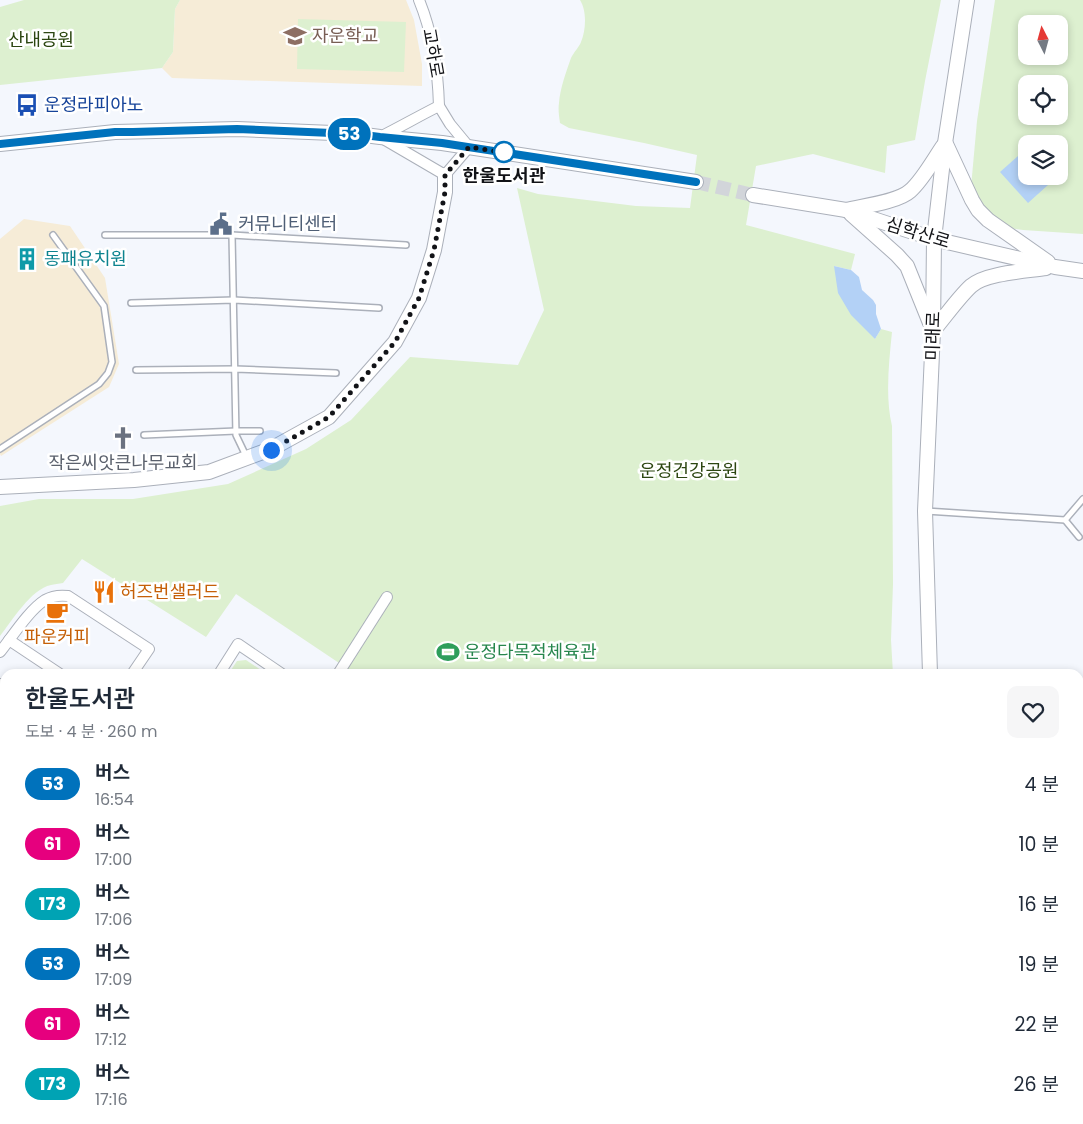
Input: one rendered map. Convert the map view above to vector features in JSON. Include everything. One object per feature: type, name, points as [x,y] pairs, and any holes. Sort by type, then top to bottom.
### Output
[{"type":"street","name":"교하로","points":[[419,0],[434,49],[439,106]]},
{"type":"street","name":"미래로","points":[[930,669],[926,511],[934,331],[934,239],[945,143],[967,0]]},
{"type":"street","points":[[380,137],[439,106],[450,124],[469,147]]},
{"type":"street","points":[[0,144],[115,132],[237,129],[356,134],[442,143],[696,182]]},
{"type":"street","points":[[380,137],[445,175]]},
{"type":"street","points":[[846,210],[902,197],[911,191],[945,143],[978,210],[988,220],[1055,267]]},
{"type":"street","points":[[0,487],[134,480],[209,472],[271,450],[329,417],[395,342],[419,298],[431,260],[445,192],[445,175],[469,147]]},
{"type":"street","name":"심학산로","points":[[753,195],[846,210],[934,239],[1055,267],[1083,271]]},
{"type":"street","points":[[846,210],[907,266],[934,331],[972,284],[993,276],[1055,267]]},
{"type":"street","points":[[0,652],[34,610],[45,600],[58,595],[68,596],[149,649],[135,669]]},
{"type":"street","points":[[341,669],[387,597]]},
{"type":"street","points":[[9,640],[52,669]]},
{"type":"street","points":[[222,669],[238,644],[275,669]]},
{"type":"lane","points":[[0,449],[99,384],[108,374],[112,362],[104,306],[53,235]]},
{"type":"lane","points":[[232,235],[236,435],[247,458]]},
{"type":"lane","points":[[105,236],[232,235],[406,245]]},
{"type":"lane","points":[[131,303],[234,300],[379,308]]},
{"type":"lane","points":[[136,370],[235,369],[336,373]]},
{"type":"lane","points":[[144,435],[260,431]]},
{"type":"lane","points":[[1065,520],[1083,499]]},
{"type":"lane","points":[[926,511],[1065,520],[1079,537]]},
{"type":"shaded area","name":"자운학교","points":[[180,0],[406,0],[414,20],[422,64],[422,86],[172,78],[162,68],[173,52],[175,9]]},
{"type":"shaded area","points":[[24,219],[70,226],[105,278],[119,364],[109,387],[1,456],[0,239]]},
{"type":"green space","name":"산내공원","points":[[24,0],[180,0],[175,9],[173,52],[162,68],[0,85],[0,7]]},
{"type":"green space","name":"운정건강공원","points":[[580,0],[941,0],[915,140],[887,146],[885,173],[813,154],[756,166],[746,225],[855,254],[851,270],[834,266],[875,339],[881,329],[892,332],[888,391],[892,426],[893,584],[891,640],[893,669],[348,669],[236,594],[206,637],[82,559],[63,583],[44,588],[29,599],[0,636],[0,506],[39,499],[133,499],[228,484],[306,449],[351,420],[410,357],[518,365],[544,310],[517,188],[538,194],[636,206],[690,208],[697,155],[569,128],[560,123],[559,105],[562,86],[571,58],[580,44],[584,32],[585,15]]},
{"type":"green space","points":[[995,0],[1083,0],[1083,234],[1000,227],[992,223],[971,187],[977,121]]},
{"type":"green space","points":[[298,19],[406,22],[404,72],[297,69]]},
{"type":"green space","points":[[246,660],[260,669],[232,669],[237,661]]},
{"type":"water","points":[[1018,156],[1018,185],[1048,185],[1028,203],[1000,172]]},
{"type":"water","points":[[834,266],[851,270],[859,277],[862,290],[876,305],[876,314],[881,329],[875,339],[851,315],[838,293]]},
{"type":"tunnel","points":[[696,182],[753,195]]},
{"type":"bus line","name":"53","points":[[0,144],[115,132],[237,129],[356,134],[442,143],[696,182]]},
{"type":"place","name":"자운학교","points":[[295,36]]},
{"type":"place","name":"운정라피아노","points":[[27,105]]},
{"type":"place","name":"한울도서관","points":[[504,152]]},
{"type":"place","name":"커뮤니티센터","points":[[221,224]]},
{"type":"place","name":"동패유치원","points":[[27,259]]},
{"type":"place","name":"작은씨앗큰나무교회","points":[[123,438]]},
{"type":"place","name":"허즈번샐러드","points":[[104,592]]},
{"type":"place","name":"파운커피","points":[[57,612]]},
{"type":"place","name":"운정다목적체육관","points":[[448,652]]},
{"type":"route","points":[[271,450],[329,417],[395,342],[419,298],[434,250],[445,192],[445,175],[469,147],[507,153],[504,152]]}]
